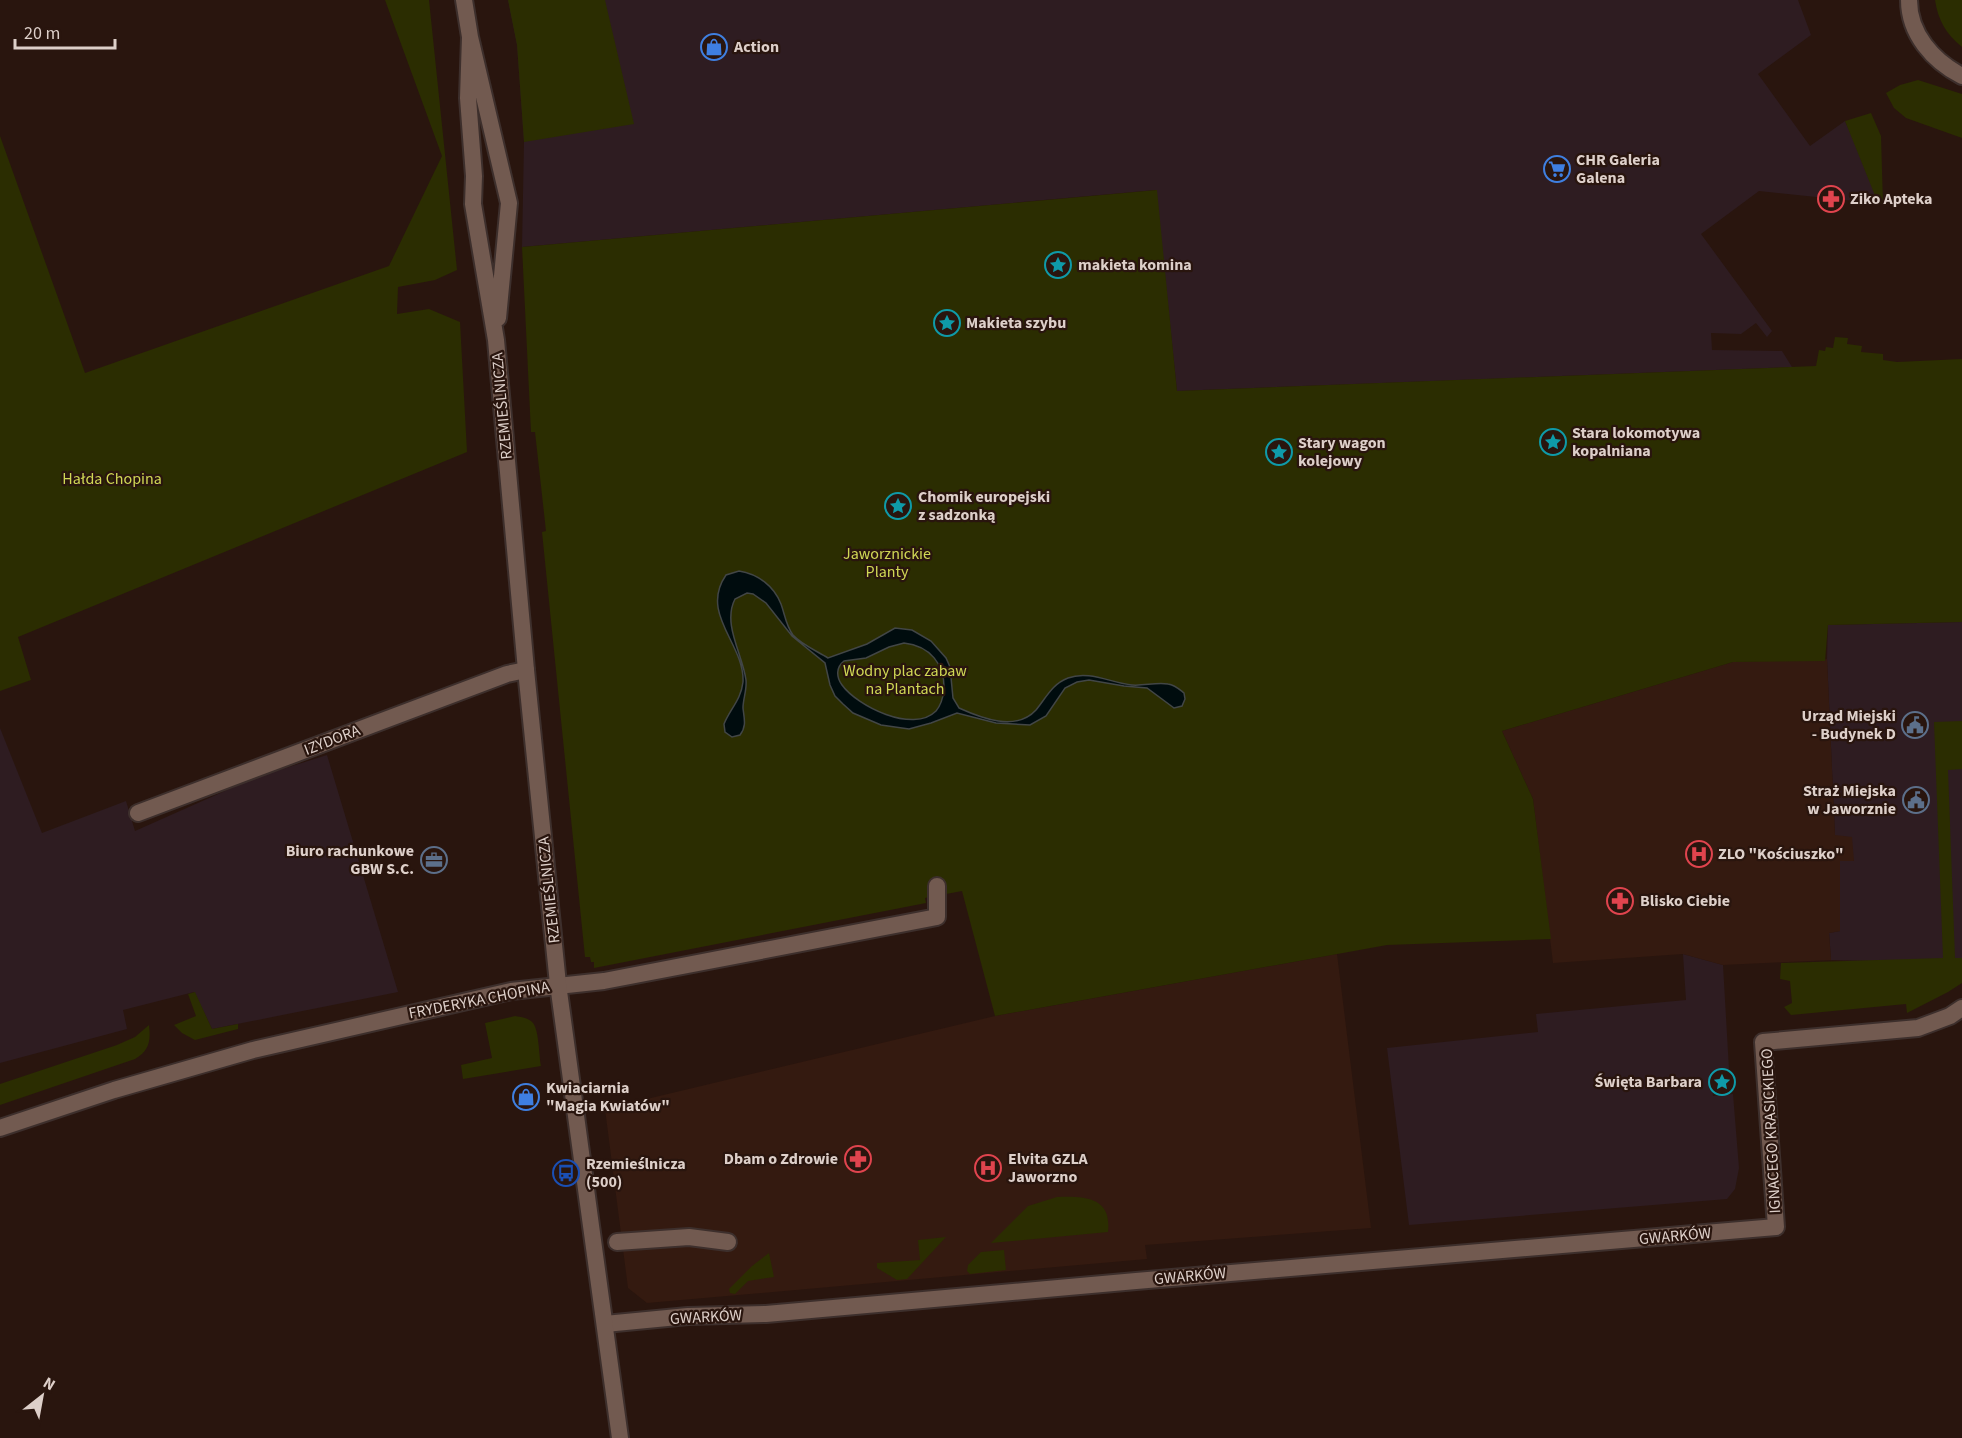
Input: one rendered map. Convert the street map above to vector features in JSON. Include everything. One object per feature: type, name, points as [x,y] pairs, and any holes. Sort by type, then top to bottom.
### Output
[{"type":"street","points":[[464,0],[470,37],[509,203],[496,340]]},
{"type":"street","points":[[1909,0],[1909,14],[1923,42],[1936,60],[1962,76]]},
{"type":"street","points":[[470,37],[468,98],[474,176],[473,204],[496,340]]},
{"type":"street","name":"RZEMIEŚLNICZA","points":[[496,340],[558,984],[620,1438]]},
{"type":"street","name":"IZYDORA","points":[[138,813],[507,674],[526,670]]},
{"type":"street","name":"FRYDERYKA CHOPINA","points":[[0,1128],[114,1090],[253,1050],[511,991],[558,984],[604,981],[937,917],[937,886]]},
{"type":"street","name":"IGNACEGO KRASICKIEGO","points":[[1776,1227],[1763,1042],[1918,1029],[1956,1012]]},
{"type":"street","name":"GWARKÓW","points":[[605,1324],[688,1316],[766,1314],[1776,1227]]},
{"type":"street","points":[[617,1242],[689,1237],[728,1242]]},
{"type":"shaded area","points":[[508,0],[1798,0],[1811,35],[1758,74],[1810,146],[1845,121],[1883,204],[1759,191],[1701,234],[1772,331],[1767,337],[1756,323],[1741,334],[1711,333],[1712,350],[1782,351],[1792,367],[1177,391],[1156,190],[522,247],[524,142],[517,45]]},
{"type":"shaded area","points":[[739,571],[753,575],[770,586],[781,604],[793,635],[828,658],[867,644],[895,628],[912,630],[931,641],[946,658],[950,667],[953,698],[959,708],[988,719],[1009,722],[1028,717],[1062,681],[1084,675],[1132,685],[1159,683],[1170,685],[1184,693],[1185,699],[1182,706],[1174,708],[1147,688],[1089,680],[1077,682],[1065,688],[1046,716],[1030,725],[996,723],[957,713],[909,729],[881,725],[853,713],[843,704],[835,696],[830,685],[825,663],[792,636],[766,603],[753,594],[747,593],[735,599],[732,609],[734,640],[744,670],[746,684],[743,705],[744,728],[740,735],[732,737],[725,732],[724,724],[738,699],[743,682],[742,668],[720,616],[719,589],[726,575]],"holes":[[[904,643],[928,652],[934,658],[939,664],[944,681],[940,704],[936,711],[926,717],[914,720],[900,718],[872,709],[849,693],[840,682],[838,669],[844,661],[866,658]]]},
{"type":"shaded area","points":[[1962,622],[1962,963],[1831,960],[1829,933],[1840,931],[1840,861],[1854,861],[1835,836],[1827,659],[1828,625]]},
{"type":"shaded area","points":[[1827,659],[1835,835],[1852,837],[1854,861],[1840,861],[1840,931],[1829,933],[1831,960],[1723,965],[1683,954],[1553,963],[1533,799],[1502,731],[1733,662]]},
{"type":"shaded area","points":[[0,728],[42,833],[126,801],[135,831],[254,778],[327,755],[398,992],[212,1029],[194,992],[123,1010],[127,1029],[0,1063]]},
{"type":"shaded area","name":"Elvita GZLA Jaworzno","points":[[1337,954],[1371,1228],[1145,1245],[1147,1259],[647,1303],[628,1288],[605,1109],[995,1016]]},
{"type":"shaded area","points":[[1683,954],[1723,965],[1729,1069],[1710,1072],[1713,1096],[1733,1094],[1739,1168],[1735,1189],[1727,1199],[1409,1225],[1387,1048],[1538,1032],[1536,1014],[1686,1000]]},
{"type":"green space","name":"Hałda Chopina","points":[[385,0],[429,0],[457,270],[435,280],[398,287],[397,314],[429,309],[460,322],[467,452],[18,637],[31,680],[0,691],[0,136],[85,373],[389,266],[442,156]]},
{"type":"green space","points":[[508,0],[605,0],[634,124],[524,142],[517,45]]},
{"type":"green space","points":[[1935,0],[1962,0],[1962,47],[1951,37],[1944,26]]},
{"type":"green space","points":[[1918,80],[1962,94],[1962,138],[1906,118],[1894,108],[1886,93],[1900,85]]},
{"type":"green space","points":[[1871,113],[1881,136],[1883,204],[1878,203],[1845,121]]},
{"type":"green space","name":"Jaworznickie Planty","points":[[1157,190],[1177,391],[1816,366],[1819,350],[1825,351],[1826,347],[1833,348],[1835,337],[1848,338],[1847,344],[1862,346],[1861,352],[1883,354],[1883,360],[1897,362],[1962,359],[1962,622],[1828,625],[1825,661],[1733,662],[1502,731],[1533,799],[1551,939],[1387,945],[995,1016],[962,891],[925,898],[926,903],[594,968],[594,962],[591,962],[590,957],[585,957],[542,532],[546,531],[535,432],[531,432],[522,247]]},
{"type":"green space","points":[[1962,721],[1962,769],[1948,770],[1955,958],[1962,958],[1962,983],[1907,1013],[1906,1004],[1791,1015],[1784,1007],[1792,1003],[1790,981],[1780,979],[1781,963],[1943,958],[1934,722]]},
{"type":"green space","points":[[195,992],[212,1029],[238,1024],[238,1029],[195,1040],[182,1033],[174,1025],[196,1016],[188,994]]},
{"type":"green space","points":[[515,1016],[529,1020],[535,1026],[541,1066],[463,1079],[461,1065],[492,1058],[485,1023]]},
{"type":"green space","points":[[149,1025],[148,1045],[135,1059],[0,1105],[0,1084],[117,1045],[135,1037]]},
{"type":"green space","points":[[1057,1197],[1086,1198],[1101,1205],[1106,1212],[1108,1232],[991,1243],[1028,1206]]},
{"type":"green space","points":[[946,1237],[907,1279],[897,1280],[877,1268],[877,1263],[920,1260],[918,1240]]},
{"type":"green space","points":[[1004,1250],[1006,1270],[970,1274],[967,1271],[968,1265],[981,1252]]},
{"type":"green space","points":[[769,1253],[774,1277],[748,1281],[735,1294],[730,1293],[729,1289]]},
{"type":"place","name":"Action","points":[[714,47]]},
{"type":"place","name":"CHR Galeria Galena","points":[[1557,169]]},
{"type":"place","name":"Ziko Apteka","points":[[1831,199]]},
{"type":"place","name":"makieta komina","points":[[1058,265]]},
{"type":"place","name":"Makieta szybu","points":[[947,323]]},
{"type":"place","name":"Stara lokomotywa kopalniana","points":[[1553,442]]},
{"type":"place","name":"Stary wagon kolejowy","points":[[1279,452]]},
{"type":"place","name":"Chomik europejski z sadzonką","points":[[898,506]]},
{"type":"place","name":"Urząd Miejski - Budynek D","points":[[1915,725]]},
{"type":"place","name":"Straż Miejska w Jaworznie","points":[[1916,800]]},
{"type":"place","name":"ZLO \"Kościuszko\"","points":[[1699,854]]},
{"type":"place","name":"Biuro rachunkowe GBW S.C.","points":[[434,860]]},
{"type":"place","name":"Blisko Ciebie","points":[[1620,901]]},
{"type":"place","name":"Święta Barbara","points":[[1722,1082]]},
{"type":"place","name":"Kwiaciarnia \"Magia Kwiatów\"","points":[[526,1097]]},
{"type":"place","name":"Dbam o Zdrowie","points":[[858,1159]]},
{"type":"place","name":"Elvita GZLA Jaworzno","points":[[988,1168]]},
{"type":"place","name":"Rzemieślnicza (500)","points":[[566,1173]]},
{"type":"park label","name":"Wodny plac zabaw na Plantach","points":[[905,680]]}]
